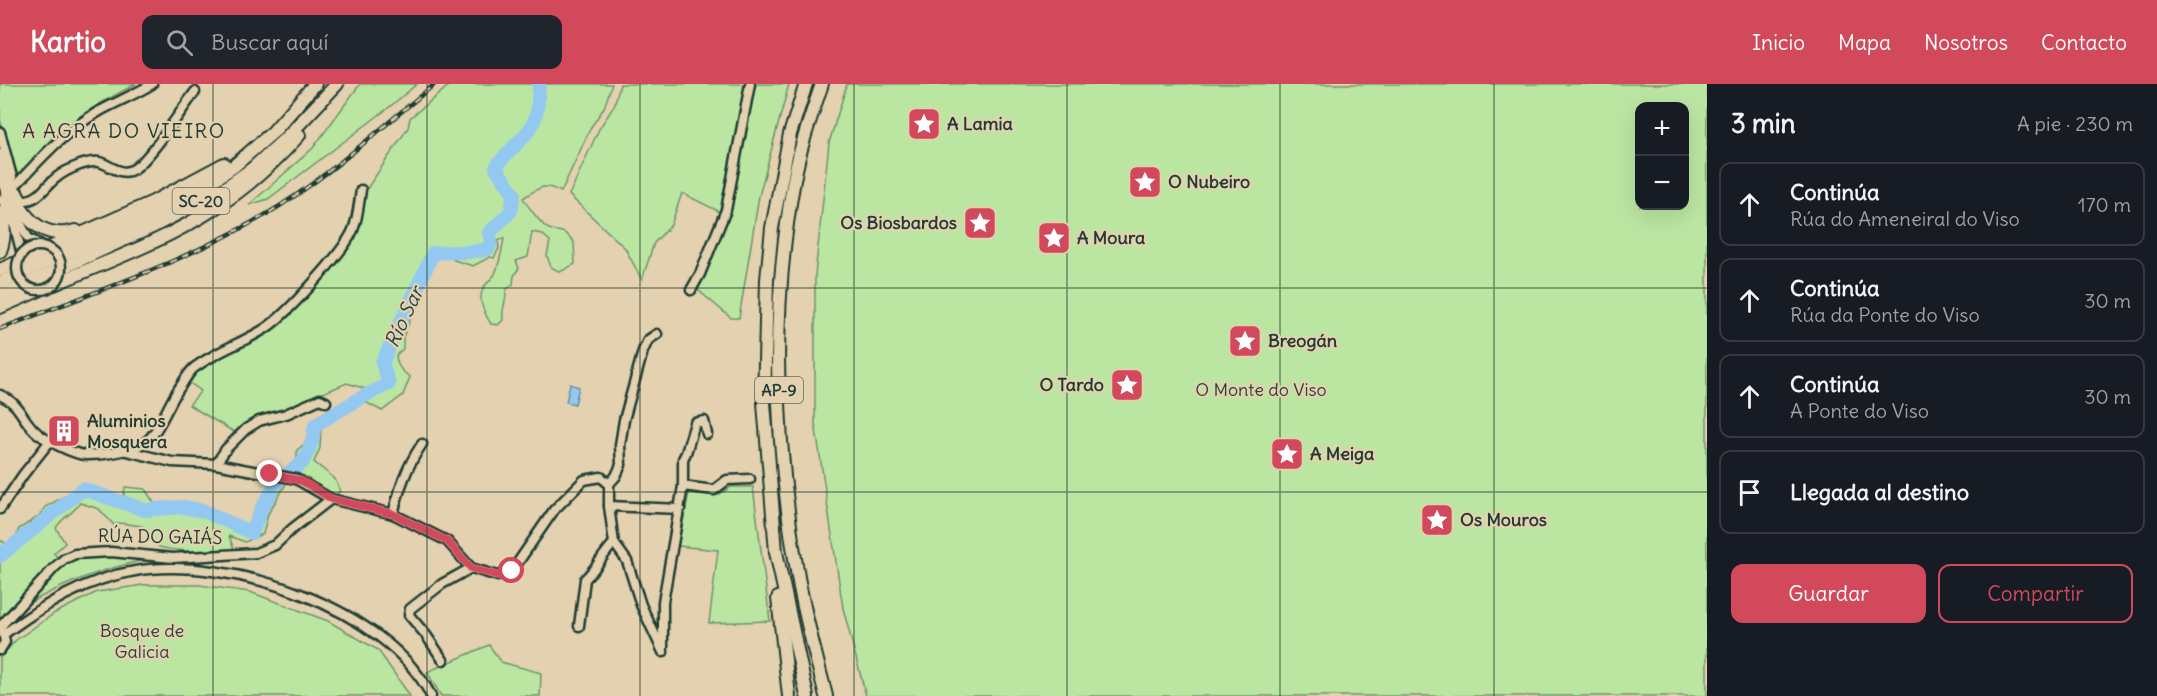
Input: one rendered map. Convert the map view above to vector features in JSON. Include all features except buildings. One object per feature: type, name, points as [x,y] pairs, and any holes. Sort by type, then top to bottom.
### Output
[{"type":"highway","name":"SC-20","points":[[0,283],[178,202],[234,166],[273,132],[315,84]]},
{"type":"highway","name":"AP-9","points":[[806,84],[790,134],[772,228],[767,279],[764,403],[776,552],[807,696]]},
{"type":"highway","name":"AP-9","points":[[822,84],[800,158],[781,278],[779,402],[784,482],[798,577],[826,696]]},
{"type":"highway","name":"SC-20","points":[[0,296],[154,226],[221,190],[253,168],[286,138],[337,85]]},
{"type":"highway","points":[[54,284],[174,231],[215,208],[254,180],[288,147],[320,113],[337,85]]},
{"type":"highway","points":[[0,270],[153,202],[211,172],[273,132]]},
{"type":"highway","points":[[0,156],[21,209],[38,227],[59,233],[89,230]]},
{"type":"highway","points":[[0,251],[4,240],[3,201]]},
{"type":"highway","points":[[0,307],[39,290]]},
{"type":"highway","points":[[776,552],[780,624],[789,696]]},
{"type":"street","points":[[15,186],[52,146],[75,127],[98,112],[152,84]]},
{"type":"street","points":[[691,290],[700,274],[726,210],[750,84]]},
{"type":"street","points":[[0,132],[15,186],[22,200],[26,201],[40,194],[62,174],[84,164],[99,162],[128,172],[134,169],[195,92]]},
{"type":"street","points":[[0,177],[3,201],[15,227],[22,255]]},
{"type":"street","points":[[0,395],[18,406],[34,432],[84,456],[123,450],[145,442],[151,437],[192,370],[214,355],[265,329],[286,313],[353,230],[362,190]]},
{"type":"street","points":[[3,201],[28,238],[55,252],[59,258],[61,272],[54,284],[39,290],[26,286],[17,268],[22,255],[31,248],[43,246]]},
{"type":"street","points":[[657,334],[648,340],[643,351],[624,420],[620,445],[621,465],[609,484],[609,506],[614,543],[627,561],[641,605],[663,652],[663,602],[680,510],[683,486],[682,459],[695,423],[704,421],[707,434]]},
{"type":"street","points":[[216,464],[240,433],[259,421],[286,414],[320,399],[326,402]]},
{"type":"street","points":[[0,509],[50,441]]},
{"type":"street","points":[[393,514],[408,464],[422,444]]},
{"type":"street","points":[[123,450],[172,462],[216,464],[302,481],[332,499],[393,514],[447,541],[471,568],[498,576],[512,571],[554,510],[584,480],[601,477],[609,484]]},
{"type":"street","points":[[683,486],[714,490],[727,480],[750,479]]},
{"type":"street","name":"RÚA DO GAIÁS","points":[[1,630],[54,568],[64,559],[75,554],[111,552],[173,558],[256,553],[275,545],[332,499]]},
{"type":"street","points":[[609,506],[680,510]]},
{"type":"street","points":[[579,626],[585,579],[614,543]]},
{"type":"street","points":[[0,650],[5,642],[1,630],[87,584],[115,575],[156,568],[215,571],[267,582],[287,589],[313,599],[356,621],[384,640],[409,664],[431,696]]},
{"type":"street","points":[[443,660],[409,615],[410,609],[442,584],[471,568]]},
{"type":"green space","points":[[0,84],[136,84],[73,121],[50,140],[17,180],[0,119]]},
{"type":"green space","points":[[360,84],[417,84],[268,199],[249,205],[313,148]]},
{"type":"green space","points":[[451,84],[612,84],[604,108],[591,127],[561,192],[545,187],[523,198],[546,227],[564,233],[574,242],[575,264],[560,272],[551,267],[547,256],[550,241],[542,234],[532,232],[528,257],[516,261],[519,268],[514,276],[513,284],[506,290],[503,320],[498,325],[491,324],[484,311],[481,293],[497,270],[504,238],[498,241],[499,248],[494,258],[490,257],[473,266],[454,260],[449,255],[436,257],[403,337],[403,349],[396,355],[400,368],[410,377],[403,395],[382,411],[364,401],[336,417],[321,429],[320,448],[314,462],[335,479],[340,491],[336,495],[332,496],[303,475],[287,482],[268,514],[263,534],[245,542],[229,536],[235,552],[193,551],[161,547],[154,543],[142,526],[119,523],[114,525],[99,509],[80,503],[56,528],[65,543],[54,553],[59,560],[34,582],[0,619],[0,540],[9,545],[14,541],[19,529],[39,516],[45,507],[83,486],[119,498],[124,495],[125,487],[145,489],[154,503],[183,504],[206,509],[251,528],[273,483],[297,462],[297,450],[309,440],[312,423],[316,417],[366,389],[347,383],[289,407],[260,416],[234,432],[189,405],[201,391],[190,383],[196,373],[217,359],[269,333],[339,258],[357,233],[366,190],[408,128],[410,118]]},
{"type":"green space","points":[[620,84],[747,84],[724,203],[720,212],[682,193],[671,225],[654,243],[642,280],[625,248],[569,195],[599,129],[614,106]]},
{"type":"green space","points":[[755,84],[789,84],[759,196],[739,318],[731,318],[698,290],[731,207]]},
{"type":"green space","name":"O Monte do Viso","points":[[847,84],[1707,84],[1707,696],[866,696],[843,608],[815,423],[815,275],[829,143]]},
{"type":"green space","points":[[731,487],[753,487],[770,621],[709,623],[718,550],[678,546],[689,493],[718,495]]},
{"type":"green space","points":[[107,555],[151,559],[87,576],[26,605],[54,572],[77,556]]},
{"type":"green space","name":"Bosque de Galicia","points":[[143,585],[199,585],[250,592],[328,621],[378,650],[410,696],[0,696],[0,658],[16,640],[55,613],[97,592]]},
{"type":"green space","points":[[489,645],[501,662],[541,673],[540,696],[441,696],[427,672]]},
{"type":"water","points":[[570,384],[579,387],[575,404],[566,402]]},
{"type":"waterway","name":"Río Sar","points":[[0,556],[83,489],[145,510],[183,507],[204,511],[252,533],[261,510],[277,482],[303,462],[312,442],[315,425],[389,384],[382,363],[433,253],[488,249],[491,243],[489,233],[511,211],[514,194],[496,168],[532,125],[537,110],[539,84]]},
{"type":"railway","points":[[0,329],[169,263],[265,215],[331,170],[435,84]]},
{"type":"place","name":"A Lamia","points":[[924,124]]},
{"type":"place","name":"O Nubeiro","points":[[1145,182]]},
{"type":"place","name":"Os Biosbardos","points":[[980,223]]},
{"type":"place","name":"A Moura","points":[[1054,238]]},
{"type":"place","name":"Breogán","points":[[1245,341]]},
{"type":"place","name":"O Tardo","points":[[1127,385]]},
{"type":"place","name":"Aluminios Mosquera","points":[[64,431]]},
{"type":"place","name":"A Meiga","points":[[1287,454]]},
{"type":"place","name":"Os Mouros","points":[[1437,520]]},
{"type":"district","name":"A AGRA DO VIEIRO","points":[[124,131]]},
{"type":"route","points":[[270,474],[302,481],[332,499],[393,514],[447,541],[471,568],[498,576],[512,571]]}]
